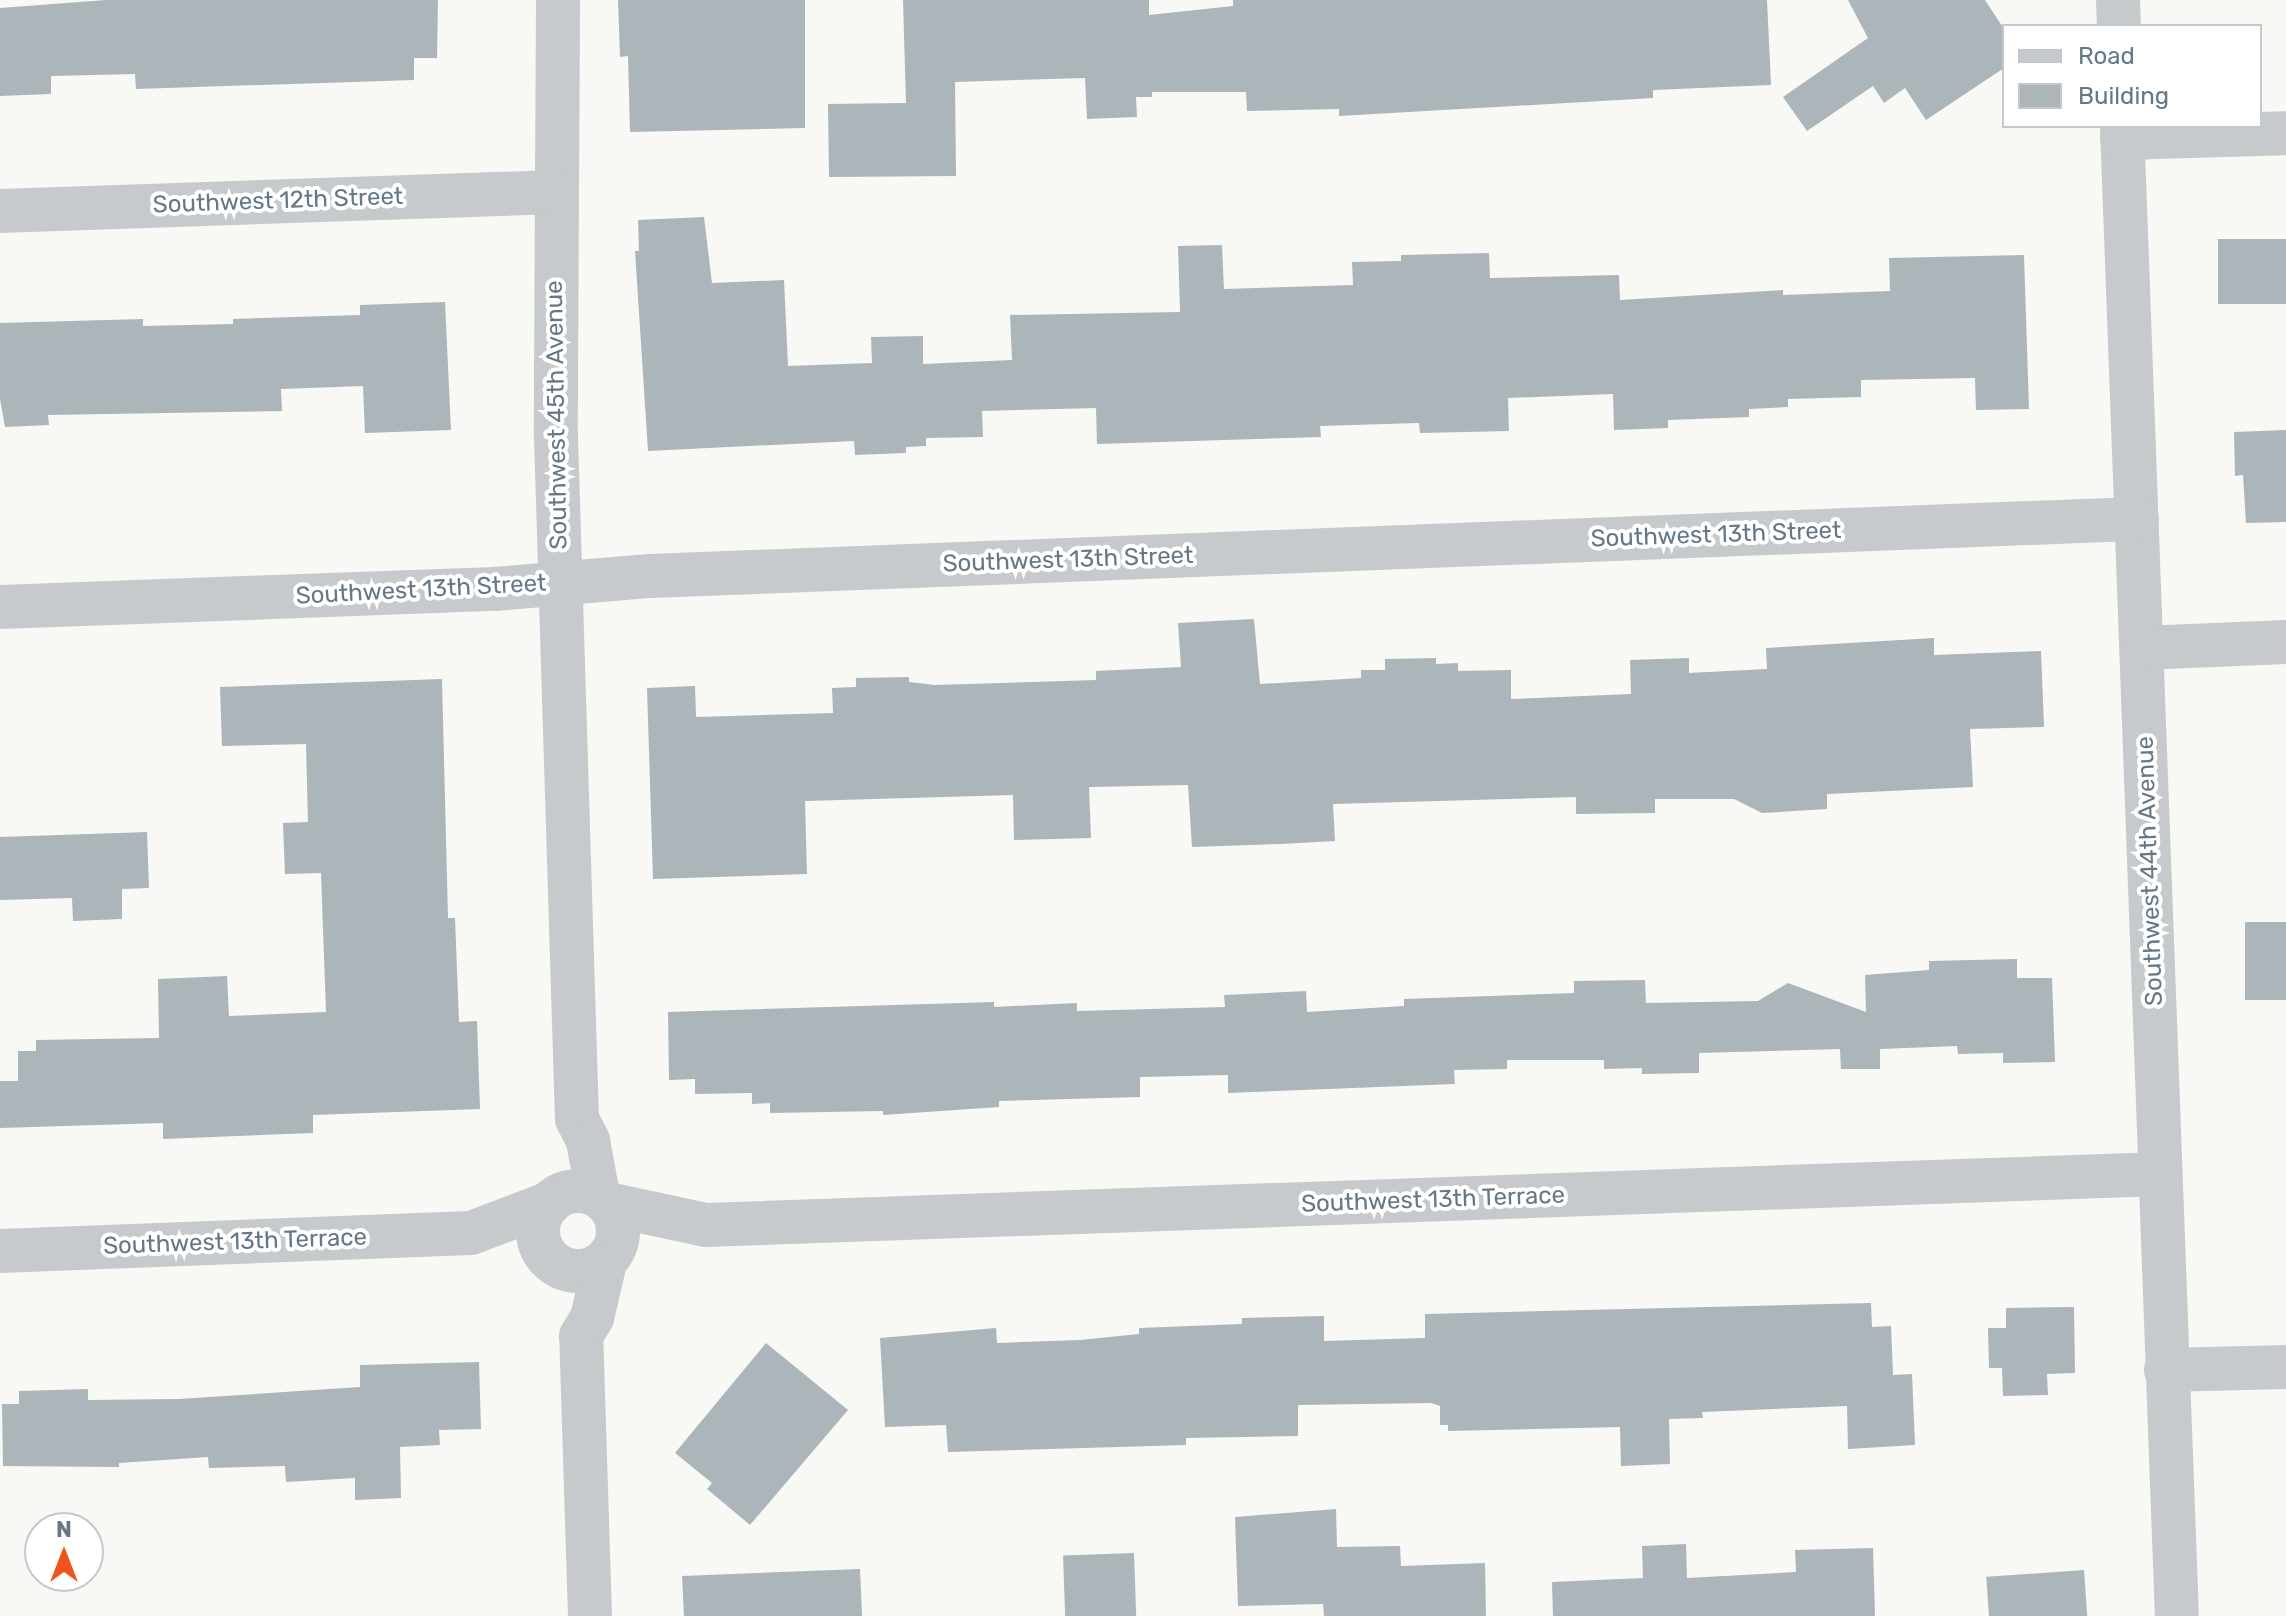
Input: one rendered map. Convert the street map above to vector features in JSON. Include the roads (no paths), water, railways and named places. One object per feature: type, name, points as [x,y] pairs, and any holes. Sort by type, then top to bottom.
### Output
[{"type":"street","name":"Southwest 45th Avenue","points":[[558,0],[561,584],[577,1119],[588,1141],[578,1200]]},
{"type":"street","points":[[2118,0],[2119,24]]},
{"type":"street","points":[[2122,132],[2286,133]]},
{"type":"street","name":"Southwest 44th Avenue","points":[[2122,132],[2177,1616]]},
{"type":"street","name":"Southwest 12th Street","points":[[0,211],[557,192]]},
{"type":"street","name":"Southwest 13th Street","points":[[0,607],[2137,519]]},
{"type":"street","points":[[2142,648],[2286,642]]},
{"type":"street","name":"Southwest 13th Terrace","points":[[0,1251],[471,1233],[578,1200],[706,1225],[2160,1174]]},
{"type":"street","points":[[581,1336],[592,1318],[608,1258],[619,1234],[578,1200],[538,1232],[568,1316],[581,1336],[590,1616]]},
{"type":"street","name":"Southwest 13th Terrace","points":[[608,1258],[706,1225]]},
{"type":"street","name":"Southwest 13th Terrace","points":[[471,1233],[518,1251],[546,1255]]},
{"type":"street","points":[[546,1255],[576,1272],[608,1258]]},
{"type":"street","points":[[2166,1370],[2286,1367]]}]
